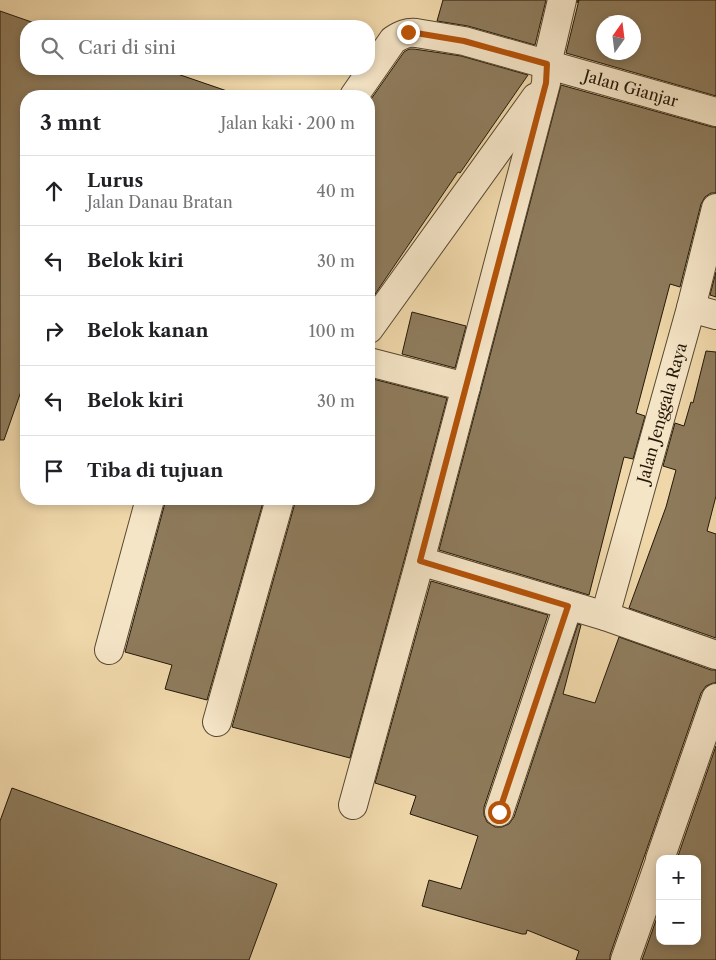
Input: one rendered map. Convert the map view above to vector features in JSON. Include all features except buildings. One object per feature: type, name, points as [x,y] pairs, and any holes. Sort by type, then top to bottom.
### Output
[{"type":"street","points":[[353,805],[466,387],[546,73],[562,0]]},
{"type":"street","name":"Jalan Gianjar","points":[[375,66],[393,40],[408,32],[416,33],[464,41],[546,73],[716,112]]},
{"type":"street","points":[[375,320],[546,73]]},
{"type":"street","name":"Jalan Gianjar","points":[[358,90],[369,75]]},
{"type":"street","name":"Jalan Jenggala Raya","points":[[605,616],[704,311],[716,208]]},
{"type":"street","points":[[375,364],[466,387]]},
{"type":"street","points":[[110,650],[148,505]]},
{"type":"street","points":[[217,722],[278,505]]},
{"type":"street","points":[[420,561],[605,616],[716,654]]},
{"type":"street","points":[[499,812],[568,606]]},
{"type":"street","points":[[662,855],[716,698]]},
{"type":"street","points":[[625,960],[656,871]]},
{"type":"route","points":[[408,32],[464,41],[547,64],[546,83],[420,561],[568,606],[499,812]]}]
